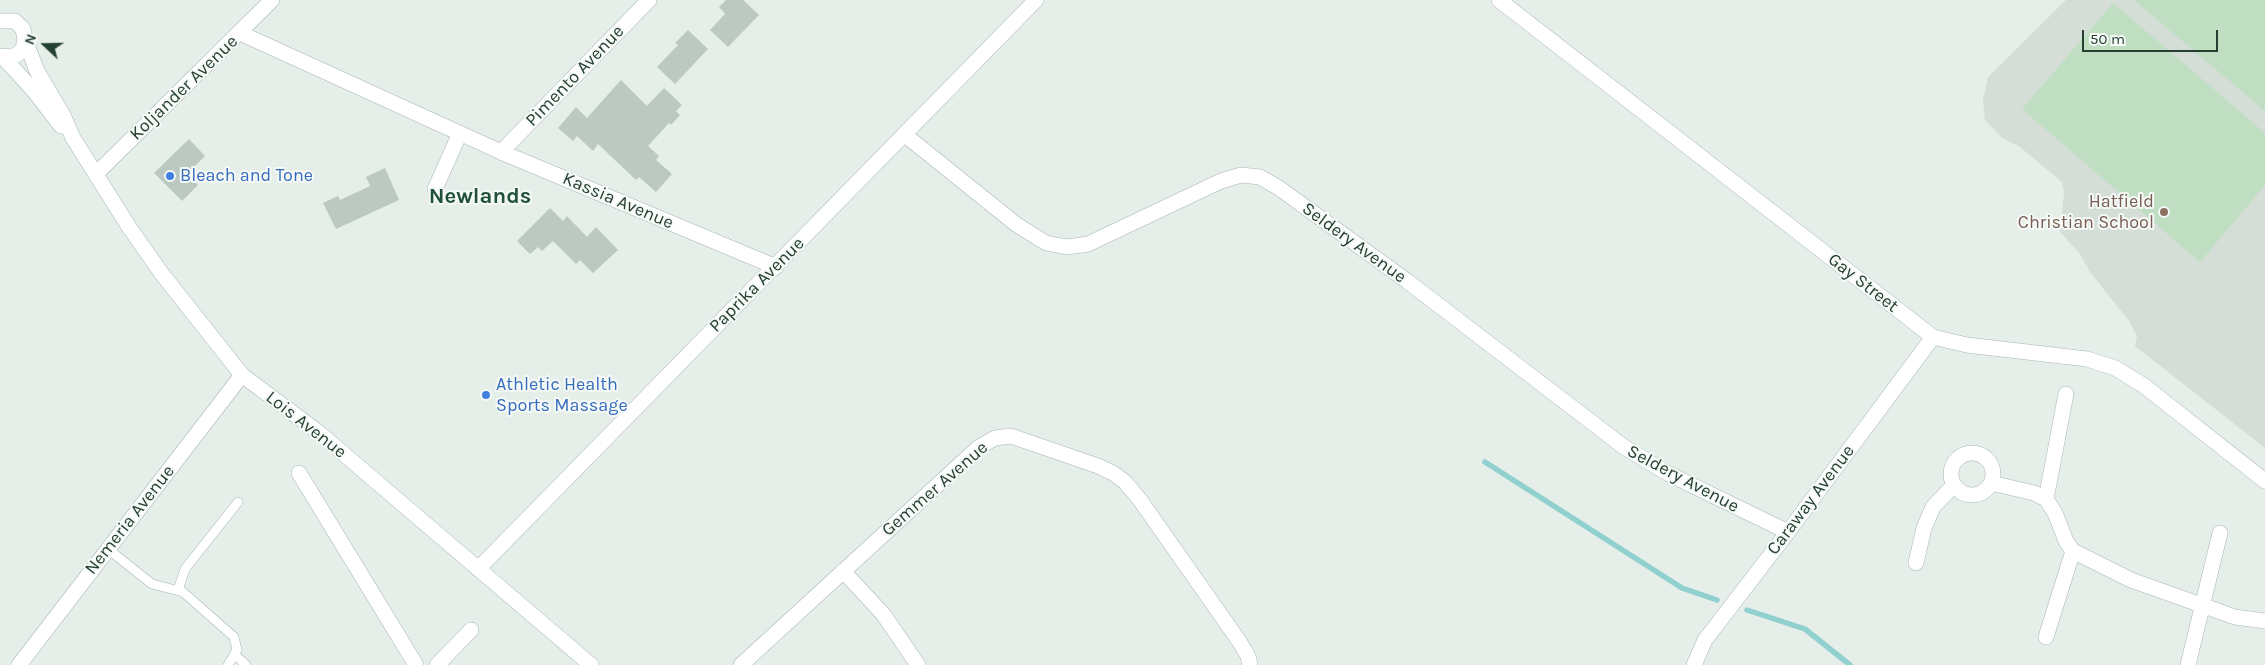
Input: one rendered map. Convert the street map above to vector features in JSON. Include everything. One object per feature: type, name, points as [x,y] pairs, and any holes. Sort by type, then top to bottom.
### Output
[{"type":"street","name":"Koljander Avenue","points":[[96,174],[272,0]]},
{"type":"street","name":"Pimento Avenue","points":[[501,152],[649,0]]},
{"type":"street","name":"Paprika Avenue","points":[[478,569],[1036,0]]},
{"type":"street","name":"Gay Street","points":[[1499,0],[1933,337],[1967,345],[2080,357],[2115,368],[2143,385],[2265,481]]},
{"type":"street","name":"Lois Avenue","points":[[3,17],[15,21],[23,29],[25,40],[37,71],[63,115],[73,138],[162,274],[242,375],[318,432],[591,665]]},
{"type":"street","name":"Kassia Avenue","points":[[240,33],[501,152],[776,267]]},
{"type":"street","points":[[1,57],[11,57],[18,54],[23,48],[25,40]]},
{"type":"street","name":"Lois Avenue","points":[[1,57],[34,91],[57,122],[73,138]]},
{"type":"street","points":[[435,189],[460,134]]},
{"type":"street","name":"Seldery Avenue","points":[[905,135],[1017,225],[1046,243],[1067,247],[1088,244],[1221,182],[1241,175],[1260,178],[1279,188],[1407,281],[1624,447],[1668,474],[1788,532]]},
{"type":"street","name":"Caraway Avenue","points":[[1694,665],[1705,640],[1933,337]]},
{"type":"street","name":"Nemeria Avenue","points":[[19,665],[242,375]]},
{"type":"street","points":[[2046,499],[2066,394]]},
{"type":"street","name":"Gemmer Avenue","points":[[740,665],[978,447],[995,438],[1011,436],[1098,466],[1113,473],[1125,482],[1140,500],[1239,641],[1248,656],[1250,665]]},
{"type":"street","points":[[1976,454],[1988,461],[1992,474],[1991,483],[1984,492],[1970,495],[1958,490],[1954,485],[1951,478],[1953,465],[1963,455],[1976,454]]},
{"type":"street","points":[[299,473],[416,665]]},
{"type":"street","points":[[1991,483],[2034,493],[2046,499],[2055,512],[2066,542],[2074,551],[2131,580],[2235,617],[2265,621]]},
{"type":"street","points":[[1916,563],[1924,528],[1933,507],[1954,485]]},
{"type":"street","points":[[2188,665],[2204,607],[2220,533]]},
{"type":"street","points":[[2046,637],[2074,551]]},
{"type":"street","points":[[843,571],[883,614],[918,665]]},
{"type":"street","points":[[437,665],[471,630]]},
{"type":"lane","points":[[178,590],[185,569],[238,502]]},
{"type":"lane","points":[[108,549],[152,584],[178,590],[234,637],[238,644],[235,655],[228,665]]},
{"type":"lane","points":[[235,655],[246,665]]},
{"type":"shaded area","name":"Hatfield Christian School","points":[[2066,0],[2265,0],[2265,448],[2135,346],[2137,336],[2129,321],[2090,272],[2080,254],[2060,232],[2064,193],[2062,182],[2020,147],[2002,138],[1985,120],[1983,100],[1988,77]]},
{"type":"green space","points":[[2134,0],[2265,0],[2265,111]]},
{"type":"green space","points":[[2113,3],[2265,133],[2265,185],[2200,262],[2022,109]]},
{"type":"building","points":[[726,0],[743,0],[759,15],[728,47],[710,30],[725,14],[719,7]]},
{"type":"building","points":[[688,30],[708,49],[675,84],[657,67],[678,45],[675,43]]},
{"type":"building","points":[[621,80],[647,106],[664,88],[682,105],[676,111],[680,115],[671,125],[669,123],[648,146],[659,156],[656,160],[672,174],[656,192],[639,177],[636,180],[598,144],[593,151],[577,136],[573,141],[558,128],[576,107],[587,118]]},
{"type":"building","points":[[189,139],[205,156],[187,174],[198,185],[182,201],[154,173]]},
{"type":"building","points":[[385,168],[399,200],[336,229],[323,203],[338,196],[340,200],[370,186],[366,177]]},
{"type":"building","points":[[550,208],[563,221],[567,216],[587,237],[596,227],[618,250],[593,273],[580,260],[576,264],[553,241],[542,251],[538,247],[530,254],[517,241]]},
{"type":"waterway","points":[[1485,462],[1682,588],[1717,600]]},
{"type":"waterway","points":[[1747,610],[1805,629],[1850,665]]},
{"type":"place","name":"Bleach and Tone","points":[[170,176]]},
{"type":"place","name":"Hatfield Christian School","points":[[2164,212]]},
{"type":"place","name":"Athletic Health Sports Massage","points":[[486,395]]},
{"type":"district","name":"Newlands","points":[[480,197]]}]
